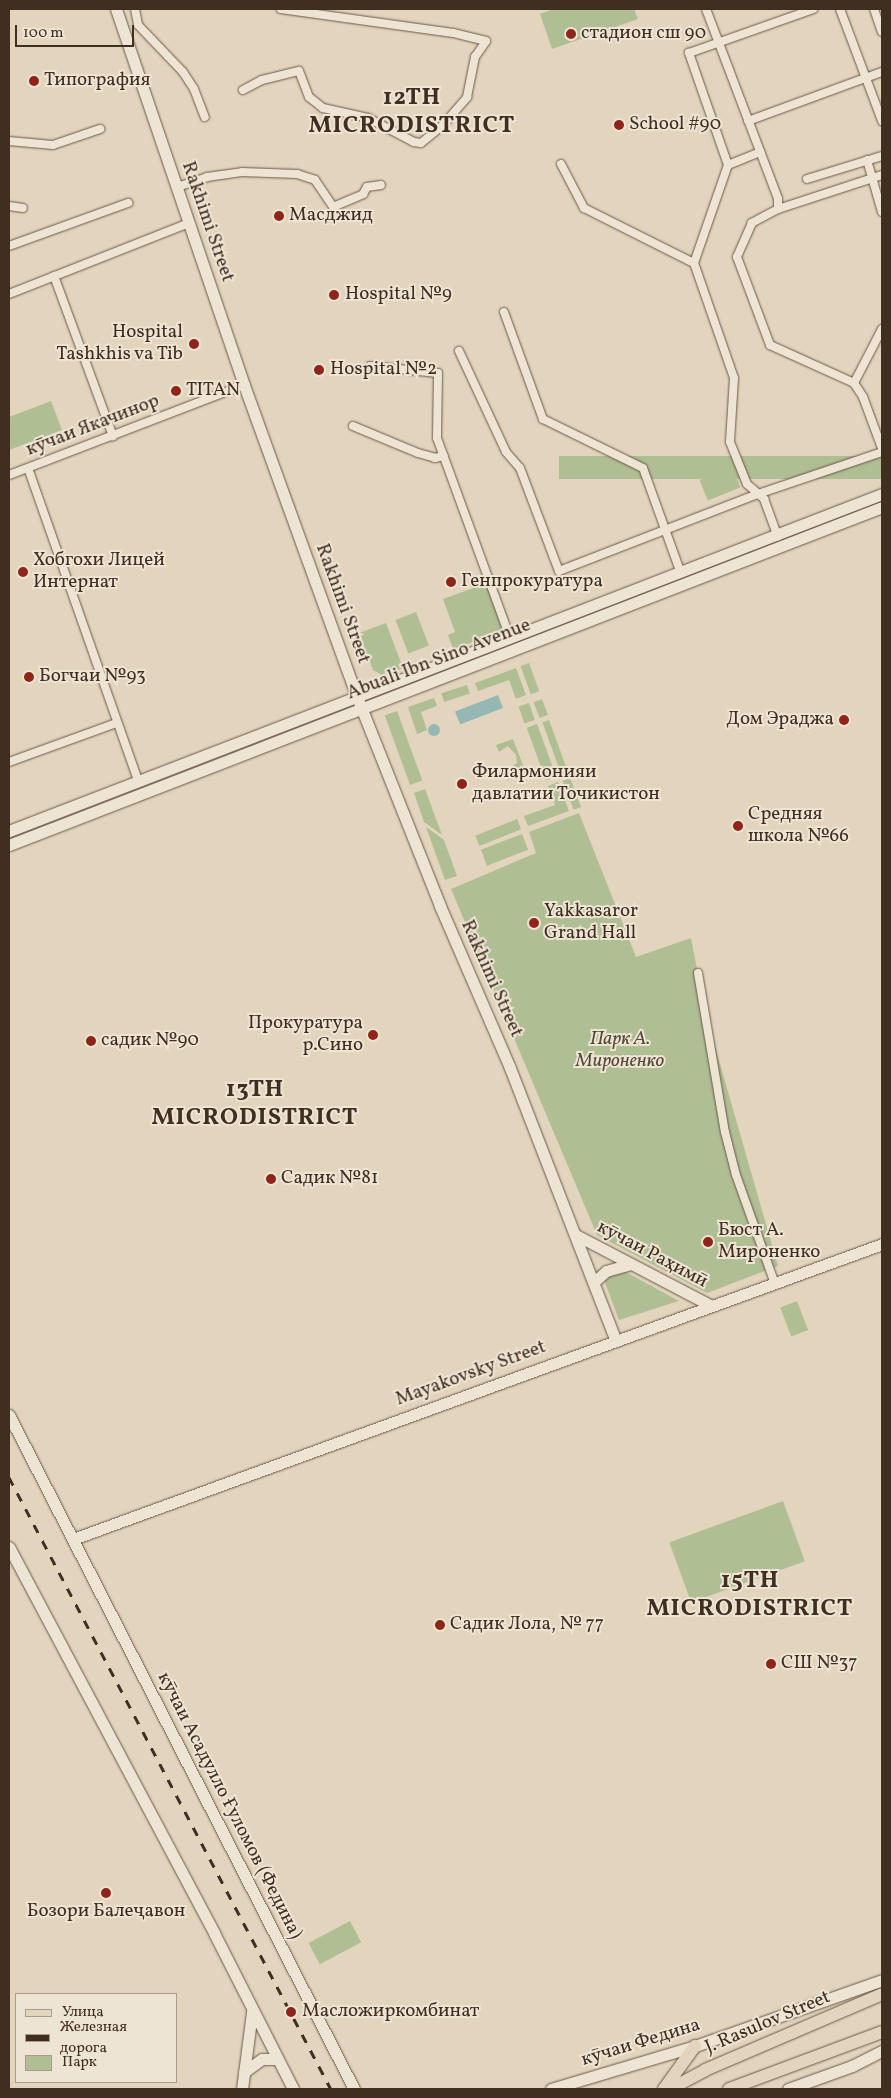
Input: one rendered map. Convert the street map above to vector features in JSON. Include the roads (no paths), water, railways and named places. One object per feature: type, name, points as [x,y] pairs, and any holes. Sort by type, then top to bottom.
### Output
[{"type":"main road","name":"J. Rasulov Street","points":[[670,2089],[705,2070],[882,1994]]},
{"type":"main road","points":[[729,2089],[882,2032]]},
{"type":"main road","points":[[664,2089],[695,2046]]},
{"type":"street","name":"Rakhimi Street","points":[[116,9],[244,384],[414,851],[510,1068],[595,1281],[616,1341]]},
{"type":"street","points":[[135,9],[138,25],[183,72],[194,89],[205,117]]},
{"type":"street","points":[[243,90],[262,80],[299,71],[308,97],[323,108],[368,118],[414,142],[421,143],[443,125],[467,97],[475,57],[486,41],[453,33],[282,9]]},
{"type":"street","points":[[706,9],[778,199],[778,209]]},
{"type":"street","points":[[782,546],[764,499],[747,484],[730,442],[734,378],[694,263],[728,165],[689,56],[692,50],[718,43],[813,9]]},
{"type":"street","points":[[840,9],[882,120]]},
{"type":"street","points":[[874,9],[882,32]]},
{"type":"street","points":[[748,121],[882,72]]},
{"type":"street","points":[[9,141],[53,146],[100,129]]},
{"type":"street","points":[[728,165],[760,152]]},
{"type":"street","points":[[807,179],[882,156]]},
{"type":"street","points":[[867,160],[882,212]]},
{"type":"street","points":[[561,164],[584,208],[694,263]]},
{"type":"street","points":[[177,187],[208,176],[242,172],[297,174],[315,180],[333,207],[363,194],[367,187],[381,185]]},
{"type":"street","points":[[460,351],[506,452],[520,468],[555,568],[559,571],[758,494],[882,450],[864,396],[854,383],[770,345],[737,257],[752,223],[778,209],[882,175]]},
{"type":"street","points":[[9,246],[128,204]]},
{"type":"street","points":[[9,206],[23,208]]},
{"type":"street","points":[[9,294],[189,223]]},
{"type":"street","points":[[54,276],[113,436]]},
{"type":"street","points":[[504,312],[543,419],[643,468],[680,572]]},
{"type":"street","points":[[854,383],[882,329]]},
{"type":"street","points":[[370,366],[438,373],[437,438],[510,637]]},
{"type":"street","name":"кӯчаи Якачинор","points":[[9,475],[244,384]]},
{"type":"street","points":[[353,426],[418,453],[435,458],[444,456]]},
{"type":"street","points":[[28,468],[138,781]]},
{"type":"street","name":"Abuali Ibn Sino Avenue","points":[[9,831],[882,494]]},
{"type":"street","name":"Abuali Ibn Sino Avenue","points":[[9,845],[362,710],[882,507]]},
{"type":"street","points":[[9,762],[117,723]]},
{"type":"street","points":[[698,973],[725,1132],[736,1175],[775,1284]]},
{"type":"street","name":"кӯчаи Раҳимӣ","points":[[576,1235],[712,1306]]},
{"type":"street","name":"Mayakovsky Street","points":[[73,1539],[882,1244]]},
{"type":"street","points":[[595,1281],[606,1271],[630,1264]]},
{"type":"street","name":"кӯчаи Асадулло Ғуломов (Федина)","points":[[9,1415],[354,2089]]},
{"type":"street","points":[[9,1547],[210,1924],[252,2012],[292,2089]]},
{"type":"street","name":"кӯчаи Федина","points":[[550,2089],[695,2046],[882,1980]]},
{"type":"street","points":[[242,2089],[252,2012]]},
{"type":"street","points":[[788,2089],[852,2066],[882,2051]]},
{"type":"street","points":[[244,2072],[262,2059],[277,2059]]},
{"type":"water","points":[[498,695],[503,708],[460,725],[455,711]]},
{"type":"water","points":[[432,724],[436,724],[440,730],[436,736],[432,736],[428,732],[428,728]]},
{"type":"railway","points":[[9,1477],[331,2089]]},
{"type":"place","name":"стадион сш 90","points":[[571,34]]},
{"type":"place","name":"Типография","points":[[34,81]]},
{"type":"place","name":"School #90","points":[[619,125]]},
{"type":"place","name":"Масджид","points":[[279,216]]},
{"type":"place","name":"Hospital №9","points":[[334,295]]},
{"type":"place","name":"Hospital Tashkhis va Tib","points":[[194,344]]},
{"type":"place","name":"Hospital №2","points":[[319,370]]},
{"type":"place","name":"TITAN","points":[[176,391]]},
{"type":"place","name":"Хобгохи Лицей Интернат","points":[[23,572]]},
{"type":"place","name":"Генпрокуратура","points":[[451,582]]},
{"type":"place","name":"Богчаи №93","points":[[29,677]]},
{"type":"place","name":"Дом Эраджа","points":[[844,720]]},
{"type":"place","name":"Филармонияи давлатии Точикистон","points":[[462,784]]},
{"type":"place","name":"Средняя школа №66","points":[[738,826]]},
{"type":"place","name":"Yakkasaror Grand Hall","points":[[534,923]]},
{"type":"place","name":"Прокуратура р.Сино","points":[[373,1035]]},
{"type":"place","name":"садик №90","points":[[91,1041]]},
{"type":"place","name":"Садик №81","points":[[271,1179]]},
{"type":"place","name":"Бюст А. Мироненко","points":[[708,1242]]},
{"type":"place","name":"Садик Лола, № 77","points":[[440,1625]]},
{"type":"place","name":"СШ №37","points":[[771,1664]]},
{"type":"place","name":"Бозори Балеҷавон","points":[[106,1893]]},
{"type":"place","name":"Масложиркомбинат","points":[[291,2012]]},
{"type":"district","name":"12TH MICRODISTRICT","points":[[412,113]]},
{"type":"district","name":"13TH MICRODISTRICT","points":[[255,1105]]},
{"type":"district","name":"15TH MICRODISTRICT","points":[[750,1596]]},
{"type":"park label","name":"Парк А. Мироненко","points":[[620,1051]]}]
